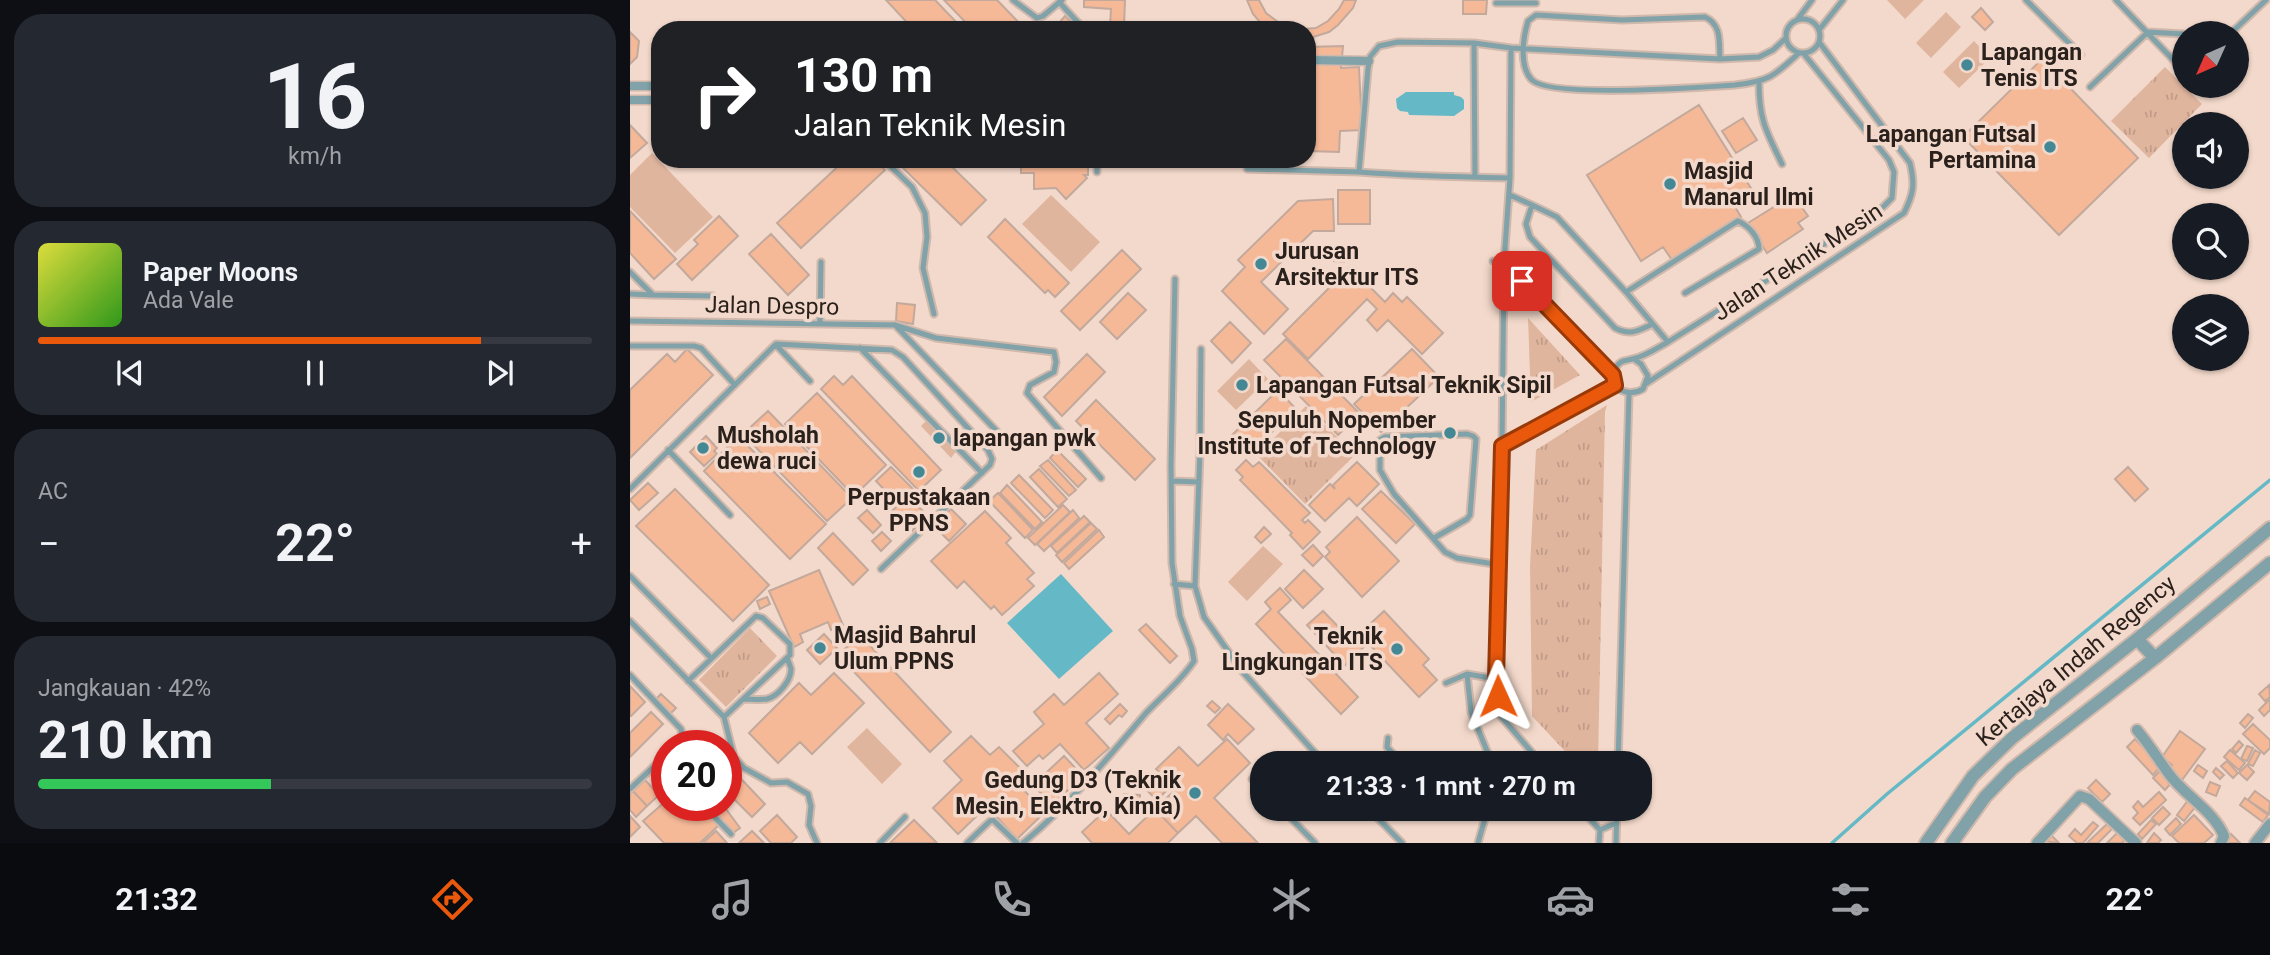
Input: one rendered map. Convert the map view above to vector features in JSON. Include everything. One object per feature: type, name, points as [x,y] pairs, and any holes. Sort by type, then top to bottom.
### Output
[{"type":"street","points":[[1316,60],[1369,61]]},
{"type":"street","points":[[630,86],[651,86]]},
{"type":"street","points":[[630,100],[651,100]]},
{"type":"street","name":"Kertajaya Indah Regency","points":[[1926,843],[1973,776],[2002,748],[2270,528]]},
{"type":"street","name":"Kertajaya Indah Regency","points":[[1952,843],[1985,797],[2012,769],[2155,659],[2270,562]]},
{"type":"street","points":[[2137,639],[2155,659]]},
{"type":"street","points":[[2137,730],[2170,775],[2218,825],[2224,836],[2221,843]]},
{"type":"street","points":[[2037,843],[2080,796],[2088,799],[2136,843]]},
{"type":"street","points":[[2255,843],[2270,824]]},
{"type":"lane","points":[[1013,0],[1037,18],[1060,1],[1077,21]]},
{"type":"lane","points":[[1359,172],[1369,61],[1379,46],[1389,43],[1474,43],[1511,48],[1720,59],[1759,57],[1773,50],[1786,38],[1790,24],[1797,20],[1812,0]]},
{"type":"lane","points":[[1819,30],[1843,0]]},
{"type":"lane","points":[[2026,0],[2081,55]]},
{"type":"lane","points":[[2116,0],[2172,56]]},
{"type":"lane","points":[[2244,21],[2266,0]]},
{"type":"lane","points":[[1496,3],[1536,2],[1536,15]]},
{"type":"lane","points":[[1720,59],[1718,29],[1714,21],[1705,17],[1622,20],[1536,15],[1528,22],[1523,48],[1530,78],[1536,84],[1550,88],[1610,90],[1759,82],[1774,76],[1801,53],[1810,52],[1819,43],[1819,30],[1814,23],[1806,19],[1797,20]]},
{"type":"lane","points":[[2090,87],[2148,32],[2172,33]]},
{"type":"lane","name":"Jalan Teknik Mesin","points":[[1634,359],[1668,342],[1883,207],[1892,198],[1894,172],[1888,160],[1801,53],[1788,45],[1786,38]]},
{"type":"lane","points":[[1474,43],[1475,177]]},
{"type":"lane","name":"Jalan Teknik Mesin","points":[[1647,383],[1904,213],[1911,199],[1914,180],[1910,163],[1819,43]]},
{"type":"lane","points":[[1511,48],[1510,195],[1504,262],[1496,679],[1499,714],[1531,751]]},
{"type":"lane","points":[[1759,82],[1759,110],[1763,126],[1782,164]]},
{"type":"lane","points":[[892,168],[912,187],[925,213],[927,237],[923,268],[934,314]]},
{"type":"lane","points":[[1247,169],[1510,178]]},
{"type":"lane","points":[[1510,195],[1557,217],[1668,342]]},
{"type":"lane","points":[[1532,205],[1526,224],[1530,237],[1615,328],[1625,333],[1635,332],[1653,324]]},
{"type":"lane","points":[[1626,292],[1738,221],[1754,233],[1759,249],[1685,293]]},
{"type":"lane","points":[[1493,261],[1504,262],[1613,375],[1615,385],[1621,391],[1629,394],[1643,389],[1647,383],[1646,370],[1634,359],[1619,363],[1613,375]]},
{"type":"lane","points":[[820,323],[821,262]]},
{"type":"lane","points":[[630,272],[653,295]]},
{"type":"lane","points":[[1023,843],[1070,800],[1188,671],[1194,661],[1180,616],[1174,584],[1172,481],[1175,279]]},
{"type":"lane","points":[[630,294],[713,296]]},
{"type":"lane","name":"Jalan Despro","points":[[630,321],[895,325],[936,338],[1054,352],[1054,372],[1030,384],[1027,393],[1101,478]]},
{"type":"lane","points":[[895,325],[1012,447]]},
{"type":"lane","points":[[776,344],[810,381]]},
{"type":"lane","points":[[630,489],[776,344],[892,350],[903,357],[988,450],[992,459],[982,473],[881,569]]},
{"type":"lane","points":[[630,346],[701,348],[735,385]]},
{"type":"lane","points":[[860,348],[982,473]]},
{"type":"lane","points":[[1201,349],[1195,586],[1204,617],[1242,671],[1313,751]]},
{"type":"lane","points":[[1502,446],[1615,385]]},
{"type":"lane","points":[[1618,751],[1629,394]]},
{"type":"lane","points":[[1434,538],[1467,519],[1470,514],[1476,439],[1467,434],[1385,437],[1380,440],[1380,470],[1395,494],[1445,552],[1457,558],[1500,565]]},
{"type":"lane","points":[[668,450],[730,515]]},
{"type":"lane","points":[[1172,481],[1199,482]]},
{"type":"lane","points":[[630,576],[711,658]]},
{"type":"lane","points":[[1174,584],[1195,586]]},
{"type":"lane","points":[[688,681],[758,616],[790,644],[790,654],[724,717]]},
{"type":"lane","points":[[630,621],[724,717],[734,757],[744,768],[771,783],[787,782],[808,794],[811,806],[809,825],[817,843]]},
{"type":"lane","points":[[744,699],[764,700],[774,696],[789,677],[791,668],[787,657]]},
{"type":"lane","points":[[1446,683],[1467,674],[1496,679]]},
{"type":"lane","points":[[1467,674],[1471,712],[1487,751]]},
{"type":"lane","points":[[630,676],[681,730]]},
{"type":"lane","points":[[1388,738],[1387,747],[1390,751]]},
{"type":"lane","points":[[630,789],[651,769]]},
{"type":"lane","points":[[880,843],[905,817]]},
{"type":"lane","points":[[967,843],[993,820],[1017,843]]},
{"type":"lane","points":[[718,821],[731,834]]},
{"type":"lane","points":[[1294,821],[1315,843]]},
{"type":"lane","points":[[1381,821],[1402,843]]},
{"type":"lane","points":[[1478,843],[1484,821]]},
{"type":"lane","points":[[1592,821],[1600,830],[1599,843]]},
{"type":"lane","points":[[1600,830],[1616,823],[1616,843]]},
{"type":"green space","points":[[1887,0],[1924,0],[1905,19]]},
{"type":"green space","name":"Lapangan Tenis ITS","points":[[1946,12],[1961,27],[1931,58],[1916,43]]},
{"type":"green space","name":"Lapangan Tenis ITS","points":[[1974,41],[1990,58],[1959,88],[1943,72]]},
{"type":"green space","points":[[2165,67],[2172,74],[2172,98],[2196,98],[2202,104],[2194,112],[2172,112],[2172,135],[2149,158],[2111,121]]},
{"type":"green space","points":[[651,154],[651,168],[666,168],[713,217],[675,253],[630,207],[630,175]]},
{"type":"green space","points":[[1051,195],[1100,242],[1071,272],[1022,224]]},
{"type":"green space","points":[[1528,318],[1580,375],[1531,402]]},
{"type":"green space","name":"Lapangan Futsal Teknik Sipil","points":[[1249,359],[1268,379],[1236,410],[1217,391]]},
{"type":"green space","points":[[1607,405],[1598,751],[1565,751],[1532,716],[1530,567],[1536,450]]},
{"type":"green space","points":[[1306,406],[1355,455],[1305,504],[1257,455]]},
{"type":"green space","name":"lapangan pwk","points":[[928,419],[958,449],[951,458],[921,426]]},
{"type":"green space","points":[[1263,546],[1283,564],[1247,601],[1228,582]]},
{"type":"green space","points":[[750,628],[777,656],[726,707],[699,680]]},
{"type":"green space","points":[[867,728],[902,764],[882,784],[847,747]]},
{"type":"water","points":[[1406,92],[1454,92],[1454,95],[1464,100],[1464,109],[1454,116],[1409,115],[1397,108],[1396,99]]},
{"type":"water","points":[[1061,574],[1113,631],[1059,679],[1007,623]]},
{"type":"building","points":[[886,0],[935,0],[955,21],[906,21]]},
{"type":"building","points":[[944,0],[997,0],[1017,21],[964,21]]},
{"type":"building","points":[[1084,0],[1125,0],[1124,21],[1110,21],[1111,9],[1084,7]]},
{"type":"building","points":[[1247,0],[1259,0],[1266,13],[1277,21],[1259,21]]},
{"type":"building","points":[[1344,0],[1356,0],[1353,8],[1329,32],[1316,36],[1316,28],[1328,21]]},
{"type":"building","points":[[1463,0],[1487,0],[1486,14],[1463,14]]},
{"type":"building","points":[[1981,8],[1993,22],[1985,30],[1972,17]]},
{"type":"building","points":[[630,32],[639,41],[637,57],[630,64]]},
{"type":"building","points":[[1343,46],[1341,68],[1359,67],[1362,130],[1340,131],[1339,152],[1316,151],[1316,47]]},
{"type":"building","name":"Lapangan Futsal Pertamina","points":[[2042,59],[2138,158],[2059,235],[1963,137]]},
{"type":"building","name":"Masjid Manarul Ilmi","points":[[1699,105],[1754,193],[1734,205],[1741,217],[1672,260],[1663,247],[1641,261],[1587,175]]},
{"type":"building","points":[[1743,118],[1757,140],[1736,153],[1722,131]]},
{"type":"building","points":[[630,125],[647,143],[630,158]]},
{"type":"building","points":[[836,168],[885,170],[801,248],[777,223]]},
{"type":"building","points":[[903,168],[953,168],[986,200],[961,225]]},
{"type":"building","points":[[1021,168],[1088,168],[1088,175],[1084,175],[1087,178],[1066,199],[1056,188],[1034,189],[1034,173],[1021,173]]},
{"type":"building","points":[[1338,190],[1370,190],[1370,224],[1338,224]]},
{"type":"building","points":[[1793,195],[1808,216],[1798,223],[1803,229],[1767,253],[1748,223]]},
{"type":"building","name":"Jurusan Arsitektur ITS","points":[[1333,199],[1334,231],[1313,231],[1261,282],[1288,309],[1264,334],[1222,291],[1245,267],[1238,260],[1298,201]]},
{"type":"building","points":[[630,211],[676,259],[654,279],[630,253]]},
{"type":"building","points":[[719,216],[738,236],[692,280],[677,264],[698,244],[694,240]]},
{"type":"building","points":[[1005,219],[1069,283],[1055,297],[1048,290],[1045,293],[988,237]]},
{"type":"building","points":[[771,234],[809,275],[788,295],[749,254]]},
{"type":"building","points":[[1122,250],[1141,269],[1080,330],[1061,311]]},
{"type":"building","points":[[1334,252],[1344,252],[1344,262],[1334,261]]},
{"type":"building","points":[[1350,267],[1385,302],[1393,293],[1402,302],[1407,297],[1443,333],[1422,354],[1388,320],[1377,331],[1367,320],[1377,309],[1367,299],[1308,359],[1283,334]]},
{"type":"building","points":[[1128,293],[1146,310],[1117,339],[1100,322]]},
{"type":"building","points":[[897,303],[915,305],[913,324],[896,321]]},
{"type":"building","points":[[1230,322],[1251,343],[1232,363],[1211,341]]},
{"type":"building","points":[[1286,339],[1360,414],[1338,435],[1264,360]]},
{"type":"building","points":[[687,349],[713,375],[630,458],[630,390],[667,354],[675,362]]},
{"type":"building","points":[[1412,349],[1439,377],[1381,432],[1354,404]]},
{"type":"building","points":[[1087,354],[1105,372],[1062,416],[1044,397]]},
{"type":"building","points":[[834,376],[843,385],[852,376],[941,470],[919,491],[821,389]]},
{"type":"building","points":[[1278,390],[1296,409],[1249,454],[1231,436]]},
{"type":"building","points":[[817,393],[886,465],[854,496],[785,424]]},
{"type":"building","points":[[1096,400],[1155,459],[1135,480],[1076,421]]},
{"type":"building","points":[[768,411],[852,498],[827,521],[743,434]]},
{"type":"building","points":[[706,436],[717,448],[714,451],[717,454],[704,466],[690,452]]},
{"type":"building","points":[[738,436],[826,524],[790,559],[704,471]]},
{"type":"building","points":[[1057,450],[1086,479],[1078,487],[1050,458]]},
{"type":"building","points":[[1048,460],[1076,490],[1069,496],[1040,466]]},
{"type":"building","points":[[1246,460],[1253,467],[1259,462],[1310,513],[1302,520],[1305,523],[1308,520],[1320,532],[1303,549],[1290,535],[1292,533],[1240,480],[1243,477],[1236,470]]},
{"type":"building","points":[[1357,462],[1379,484],[1357,506],[1349,498],[1325,521],[1309,505],[1330,484],[1335,489],[1333,485]]},
{"type":"building","points":[[891,467],[919,495],[910,504],[903,496],[896,502],[876,481]]},
{"type":"building","points":[[2128,467],[2148,489],[2135,501],[2115,479]]},
{"type":"building","points":[[1039,469],[1067,499],[1058,507],[1030,477]]},
{"type":"building","points":[[1019,475],[1053,510],[1045,518],[1011,483]]},
{"type":"building","points":[[648,483],[658,493],[639,510],[630,500]]},
{"type":"building","points":[[1007,485],[1042,522],[1035,529],[1000,493]]},
{"type":"building","points":[[675,489],[769,585],[733,621],[636,526]]},
{"type":"building","points":[[1381,491],[1415,524],[1396,543],[1362,509]]},
{"type":"building","points":[[998,493],[1033,530],[1025,538],[989,501]]},
{"type":"building","points":[[904,499],[911,506],[914,503],[923,511],[920,514],[924,519],[912,531],[892,511]]},
{"type":"building","points":[[1063,505],[1070,512],[1035,545],[1028,538]]},
{"type":"building","points":[[951,509],[966,524],[949,541],[934,526]]},
{"type":"building","points":[[867,510],[881,525],[873,533],[858,518]]},
{"type":"building","points":[[1073,510],[1079,518],[1044,551],[1037,544]]},
{"type":"building","points":[[985,511],[1011,538],[1006,543],[1034,573],[1027,579],[1034,586],[1002,615],[994,606],[991,609],[964,581],[957,588],[931,561]]},
{"type":"building","points":[[1084,516],[1090,522],[1057,553],[1051,546]]},
{"type":"building","points":[[1357,517],[1399,561],[1362,597],[1325,557],[1330,552],[1326,547]]},
{"type":"building","points":[[1091,523],[1097,529],[1062,562],[1056,555]]},
{"type":"building","points":[[1264,527],[1271,534],[1261,543],[1255,537]]},
{"type":"building","points":[[1099,530],[1104,537],[1069,569],[1064,563]]},
{"type":"building","points":[[882,532],[891,541],[881,551],[872,541]]},
{"type":"building","points":[[833,533],[868,570],[853,585],[818,548]]},
{"type":"building","points":[[1313,545],[1323,556],[1313,566],[1302,555]]},
{"type":"building","points":[[819,570],[843,625],[831,630],[828,622],[800,634],[803,642],[794,647],[769,591]]},
{"type":"building","points":[[1304,570],[1323,589],[1303,608],[1285,589]]},
{"type":"building","name":"Teknik Lingkungan ITS","points":[[1280,588],[1291,600],[1278,612],[1328,664],[1336,656],[1307,625],[1323,611],[1352,641],[1384,611],[1429,659],[1423,665],[1437,680],[1419,697],[1368,643],[1336,674],[1358,697],[1341,714],[1256,624],[1271,609],[1265,602]]},
{"type":"building","points":[[767,597],[770,604],[760,609],[757,601]]},
{"type":"building","points":[[1146,624],[1177,656],[1170,663],[1139,630]]},
{"type":"building","points":[[824,634],[837,648],[820,664],[807,650]]},
{"type":"building","points":[[860,635],[951,732],[930,752],[838,655]]},
{"type":"building","points":[[834,673],[864,703],[812,754],[800,742],[778,763],[749,733],[799,683],[811,695]]},
{"type":"building","points":[[1099,673],[1118,694],[1086,723],[1109,748],[1084,770],[1060,744],[1043,759],[1039,755],[1027,766],[1013,751],[1044,724],[1034,712],[1054,694],[1064,705]]},
{"type":"building","points":[[2269,685],[2270,697],[2265,701],[2259,694]]},
{"type":"building","points":[[630,686],[645,702],[631,716],[630,715]]},
{"type":"building","points":[[661,694],[676,708],[670,714],[656,699]]},
{"type":"building","points":[[2270,699],[2270,710],[2264,716],[2259,710]]},
{"type":"building","points":[[1212,701],[1220,708],[1215,713],[1207,706]]},
{"type":"building","points":[[1120,704],[1127,711],[1110,724],[1105,719]]},
{"type":"building","points":[[1228,704],[1254,729],[1238,744],[1228,734],[1223,740],[1208,725]]},
{"type":"building","points":[[651,712],[663,724],[657,730],[651,730],[651,736],[630,757],[630,733]]},
{"type":"building","points":[[2248,714],[2253,718],[2245,728],[2240,723]]},
{"type":"building","points":[[2253,724],[2270,740],[2270,748],[2264,754],[2243,734]]},
{"type":"building","points":[[2180,731],[2205,749],[2182,780],[2169,770],[2172,765],[2162,757]]},
{"type":"building","points":[[971,736],[990,755],[999,747],[1025,773],[1016,782],[1045,812],[1017,839],[987,806],[958,834],[933,808],[962,780],[944,761]]},
{"type":"building","name":"Gedung D3 (Teknik Mesin, Elektro, Kimia)","points":[[1227,739],[1250,763],[1214,798],[1258,843],[1222,843],[1196,816],[1178,833],[1155,809],[1176,789],[1156,769],[1179,747],[1198,766]]},
{"type":"building","points":[[2135,739],[2161,766],[2153,775],[2127,747]]},
{"type":"building","points":[[2239,741],[2243,745],[2236,753],[2232,749]]},
{"type":"building","points":[[2247,746],[2253,748],[2247,761],[2241,759]]},
{"type":"building","points":[[2230,750],[2245,763],[2239,770],[2224,757]]},
{"type":"building","points":[[2255,750],[2260,753],[2253,766],[2248,764]]},
{"type":"building","points":[[1064,756],[1083,776],[1052,805],[1033,785]]},
{"type":"building","points":[[2227,761],[2238,773],[2233,778],[2221,766]]},
{"type":"building","points":[[2198,765],[2207,771],[2203,778],[2194,771]]},
{"type":"building","points":[[2247,765],[2254,772],[2247,780],[2239,773]]},
{"type":"building","points":[[2216,768],[2224,775],[2220,779],[2213,772]]},
{"type":"building","points":[[2160,771],[2172,782],[2165,790],[2153,778]]},
{"type":"building","points":[[1142,772],[1150,779],[1153,775],[1168,789],[1157,800],[1135,779]]},
{"type":"building","points":[[645,780],[651,786],[651,802],[647,806],[633,791]]},
{"type":"building","points":[[742,780],[765,804],[752,817],[742,807]]},
{"type":"building","points":[[2096,780],[2110,794],[2102,802],[2088,788]]},
{"type":"building","points":[[2210,782],[2220,786],[2216,796],[2206,792]]},
{"type":"building","points":[[633,791],[647,806],[636,817],[630,810],[630,794]]},
{"type":"building","points":[[2255,791],[2270,802],[2269,814],[2248,800]]},
{"type":"building","points":[[2159,792],[2166,800],[2140,825],[2133,818],[2138,813],[2133,807],[2138,801],[2143,807]]},
{"type":"building","points":[[1124,794],[1140,795],[1140,802],[1124,801]]},
{"type":"building","points":[[2245,798],[2268,815],[2263,822],[2240,805]]},
{"type":"building","points":[[2189,799],[2197,805],[2184,821],[2177,815]]},
{"type":"building","points":[[2163,807],[2170,814],[2159,825],[2152,818]]},
{"type":"building","points":[[1155,809],[1178,833],[1168,843],[1092,843],[1082,832],[1106,810],[1129,834]]},
{"type":"building","points":[[651,814],[651,821],[715,821],[719,825],[700,843],[664,843],[643,821]]},
{"type":"building","points":[[777,815],[797,837],[791,843],[771,843],[760,831]]},
{"type":"building","points":[[2194,815],[2213,835],[2204,843],[2179,843],[2172,836]]},
{"type":"building","points":[[630,816],[640,827],[630,837]]},
{"type":"building","points":[[2176,818],[2181,824],[2170,835],[2165,829]]},
{"type":"building","points":[[914,820],[937,843],[890,843]]},
{"type":"building","points":[[2151,820],[2156,824],[2142,839],[2138,834]]},
{"type":"building","points":[[723,821],[735,821],[740,828],[733,833]]},
{"type":"building","points":[[2093,822],[2098,826],[2083,843],[2077,843],[2069,836],[2075,829],[2081,835]]},
{"type":"building","points":[[2107,824],[2112,829],[2098,843],[2087,843]]},
{"type":"building","points":[[716,831],[727,843],[703,843]]},
{"type":"building","points":[[752,831],[764,843],[739,843]]},
{"type":"building","points":[[2117,833],[2125,840],[2122,843],[2107,843]]},
{"type":"building","points":[[2154,833],[2161,840],[2158,843],[2147,843]]},
{"type":"building","points":[[2050,834],[2059,843],[2043,841]]},
{"type":"building","points":[[2231,834],[2240,843],[2228,843],[2225,840]]},
{"type":"waterway","points":[[1832,843],[1887,794],[2270,480]]},
{"type":"place","name":"Lapangan Tenis ITS","points":[[1967,65]]},
{"type":"place","name":"Lapangan Futsal Pertamina","points":[[2050,147]]},
{"type":"place","name":"Masjid Manarul Ilmi","points":[[1670,184]]},
{"type":"place","name":"Jurusan Arsitektur ITS","points":[[1261,264]]},
{"type":"place","name":"Lapangan Futsal Teknik Sipil","points":[[1242,385]]},
{"type":"place","name":"Sepuluh Nopember Institute of Technology","points":[[1450,433]]},
{"type":"place","name":"lapangan pwk","points":[[939,438]]},
{"type":"place","name":"Musholah dewa ruci","points":[[703,448]]},
{"type":"place","name":"Perpustakaan PPNS","points":[[919,472]]},
{"type":"place","name":"Masjid Bahrul Ulum PPNS","points":[[820,648]]},
{"type":"place","name":"Teknik Lingkungan ITS","points":[[1397,649]]},
{"type":"place","name":"Gedung D3 (Teknik Mesin, Elektro, Kimia)","points":[[1195,793]]},
{"type":"route","points":[[1498,696],[1496,679],[1502,446],[1615,385],[1613,375],[1522,281]]}]
